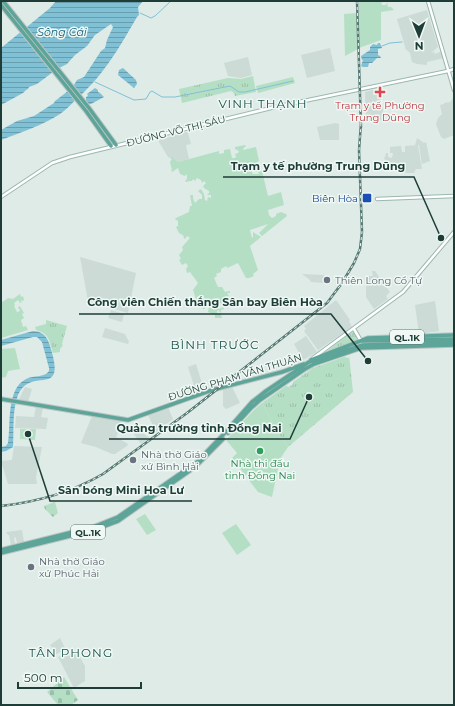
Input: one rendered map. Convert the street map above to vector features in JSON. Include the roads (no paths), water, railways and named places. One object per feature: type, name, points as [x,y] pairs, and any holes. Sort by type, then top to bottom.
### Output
[{"type":"main road","points":[[3,1],[4,6],[88,110],[113,146]]},
{"type":"main road","points":[[428,1],[454,90]]},
{"type":"main road","name":"ĐƯỜNG VÕ THỊ SÁU","points":[[1,197],[54,163],[113,146],[297,102],[454,69]]},
{"type":"main road","points":[[377,199],[454,196]]},
{"type":"main road","points":[[320,355],[403,292],[454,232]]},
{"type":"main road","points":[[354,329],[362,345]]},
{"type":"main road","name":"QL.1K","points":[[429,341],[454,336]]},
{"type":"main road","name":"QL.1K","points":[[1,551],[100,528],[118,519],[196,464],[238,421],[259,396],[311,365],[362,345],[368,338],[429,341],[454,345]]},
{"type":"main road","name":"QL.1K","points":[[287,379],[320,355],[362,345],[454,340]]},
{"type":"main road","name":"QL.1K","points":[[310,362],[362,345]]},
{"type":"main road","name":"ĐƯỜNG PHẠM VĂN THUẬN","points":[[1,399],[128,420],[216,389],[282,372],[310,362]]},
{"type":"main road","points":[[282,372],[287,379]]},
{"type":"water","name":"Sông Cái","points":[[56,1],[143,1],[138,7],[139,15],[111,60],[88,89],[53,118],[1,140],[1,130],[17,121],[34,116],[54,103],[72,88],[77,80],[84,77],[101,51],[105,48],[113,27],[111,24],[95,35],[87,46],[75,55],[67,64],[57,69],[37,84],[29,87],[23,93],[1,105],[1,48],[50,8]]},
{"type":"water","points":[[380,43],[382,48],[378,49],[378,55],[381,58],[377,58],[372,63],[369,63],[368,67],[361,66],[363,60],[361,56],[370,50],[370,47],[373,44],[377,45]]},
{"type":"water","points":[[123,68],[136,80],[137,84],[134,88],[118,75],[119,70]]},
{"type":"water","points":[[95,88],[104,97],[91,104],[86,104],[87,94]]},
{"type":"water","points":[[33,331],[41,333],[48,340],[54,361],[54,372],[51,377],[46,380],[31,382],[24,386],[18,395],[14,414],[13,447],[1,452],[1,447],[6,446],[8,443],[12,399],[15,391],[26,379],[42,376],[49,371],[49,368],[42,342],[37,337],[1,346],[1,340]]},
{"type":"waterway","points":[[140,13],[151,18],[171,1]]},
{"type":"waterway","points":[[382,46],[390,43],[402,42]]},
{"type":"waterway","points":[[95,82],[134,100],[146,99],[152,91],[162,97],[175,97],[230,86],[239,92],[245,92],[293,81]]},
{"type":"railway","points":[[357,1],[361,127]]},
{"type":"railway","points":[[1,506],[28,502],[67,491],[103,474],[187,413],[327,303],[342,283],[354,263],[360,249],[362,232],[359,150],[361,123]]},
{"type":"place","name":"Trạm y tế Phường Trung Dũng","points":[[380,92]]},
{"type":"place","name":"Biên Hòa","points":[[367,198]]},
{"type":"place","name":"Trạm y tế phường Trung Dũng","points":[[441,238]]},
{"type":"place","name":"Thiên Long Cổ Tự","points":[[327,280]]},
{"type":"place","name":"Công viên Chiến thắng Sân bay Biên Hòa","points":[[368,361]]},
{"type":"place","name":"Quảng trường tỉnh Đồng Nai","points":[[309,397]]},
{"type":"place","name":"Sân bóng Mini Hoa Lư","points":[[28,434]]},
{"type":"place","name":"Nhà thi đấu tỉnh Đồng Nai","points":[[260,451]]},
{"type":"place","name":"Nhà thờ Giáo xứ Bình Hải","points":[[133,460]]},
{"type":"place","name":"Nhà thờ Giáo xứ Phúc Hải","points":[[31,567]]},
{"type":"district","name":"VINH THẠNH","points":[[263,103]]},
{"type":"district","name":"BÌNH TRƯỚC","points":[[215,344]]},
{"type":"district","name":"TÂN PHONG","points":[[71,652]]}]
